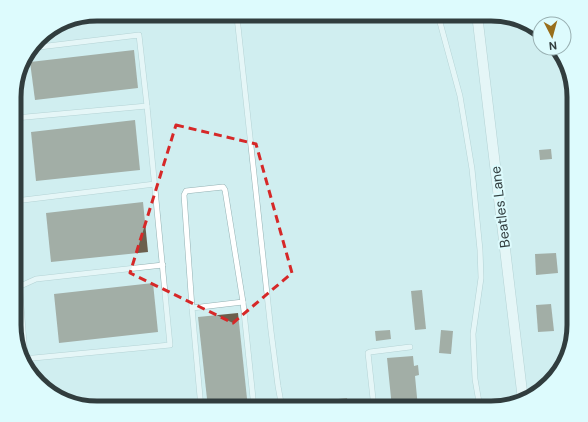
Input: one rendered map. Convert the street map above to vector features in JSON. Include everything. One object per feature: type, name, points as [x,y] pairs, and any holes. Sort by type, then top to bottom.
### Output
[{"type":"street","name":"Beatles Lane","points":[[478,21],[522,394]]},
{"type":"lane","points":[[237,21],[271,331],[281,401]]},
{"type":"lane","points":[[440,21],[460,96],[472,169],[480,250],[481,278],[473,334],[475,379],[479,401]]},
{"type":"lane","points":[[29,359],[170,345],[139,35],[40,47]]},
{"type":"lane","points":[[21,117],[147,106]]},
{"type":"lane","points":[[21,200],[155,184]]},
{"type":"lane","points":[[201,401],[192,308],[184,195],[186,191],[223,187],[225,190],[243,302],[253,401]]},
{"type":"lane","points":[[21,286],[36,279],[163,265]]},
{"type":"lane","points":[[192,308],[243,302]]},
{"type":"lane","points":[[373,401],[368,353],[410,347]]},
{"type":"highlighted area","points":[[176,125],[256,144],[292,273],[233,323],[130,273]]},
{"type":"building","points":[[134,50],[138,88],[35,100],[30,62]]},
{"type":"building","points":[[135,120],[140,170],[36,181],[31,132]]},
{"type":"building","points":[[551,149],[552,159],[540,160],[539,150]]},
{"type":"building","points":[[143,202],[148,252],[51,262],[46,213]]},
{"type":"building","points":[[556,253],[558,273],[536,275],[535,254]]},
{"type":"building","points":[[153,283],[158,332],[59,343],[54,294]]},
{"type":"building","points":[[422,290],[426,329],[415,330],[411,291]]},
{"type":"building","points":[[551,304],[554,331],[538,332],[536,305]]},
{"type":"building","points":[[238,313],[247,401],[207,401],[198,317]]},
{"type":"building","points":[[390,330],[391,339],[376,341],[375,331]]},
{"type":"building","points":[[441,330],[453,331],[451,354],[439,353]]},
{"type":"building","points":[[413,356],[414,366],[418,365],[419,375],[415,376],[417,401],[391,401],[387,358]]},
{"type":"building","points":[[347,398],[347,401],[321,401]]}]
